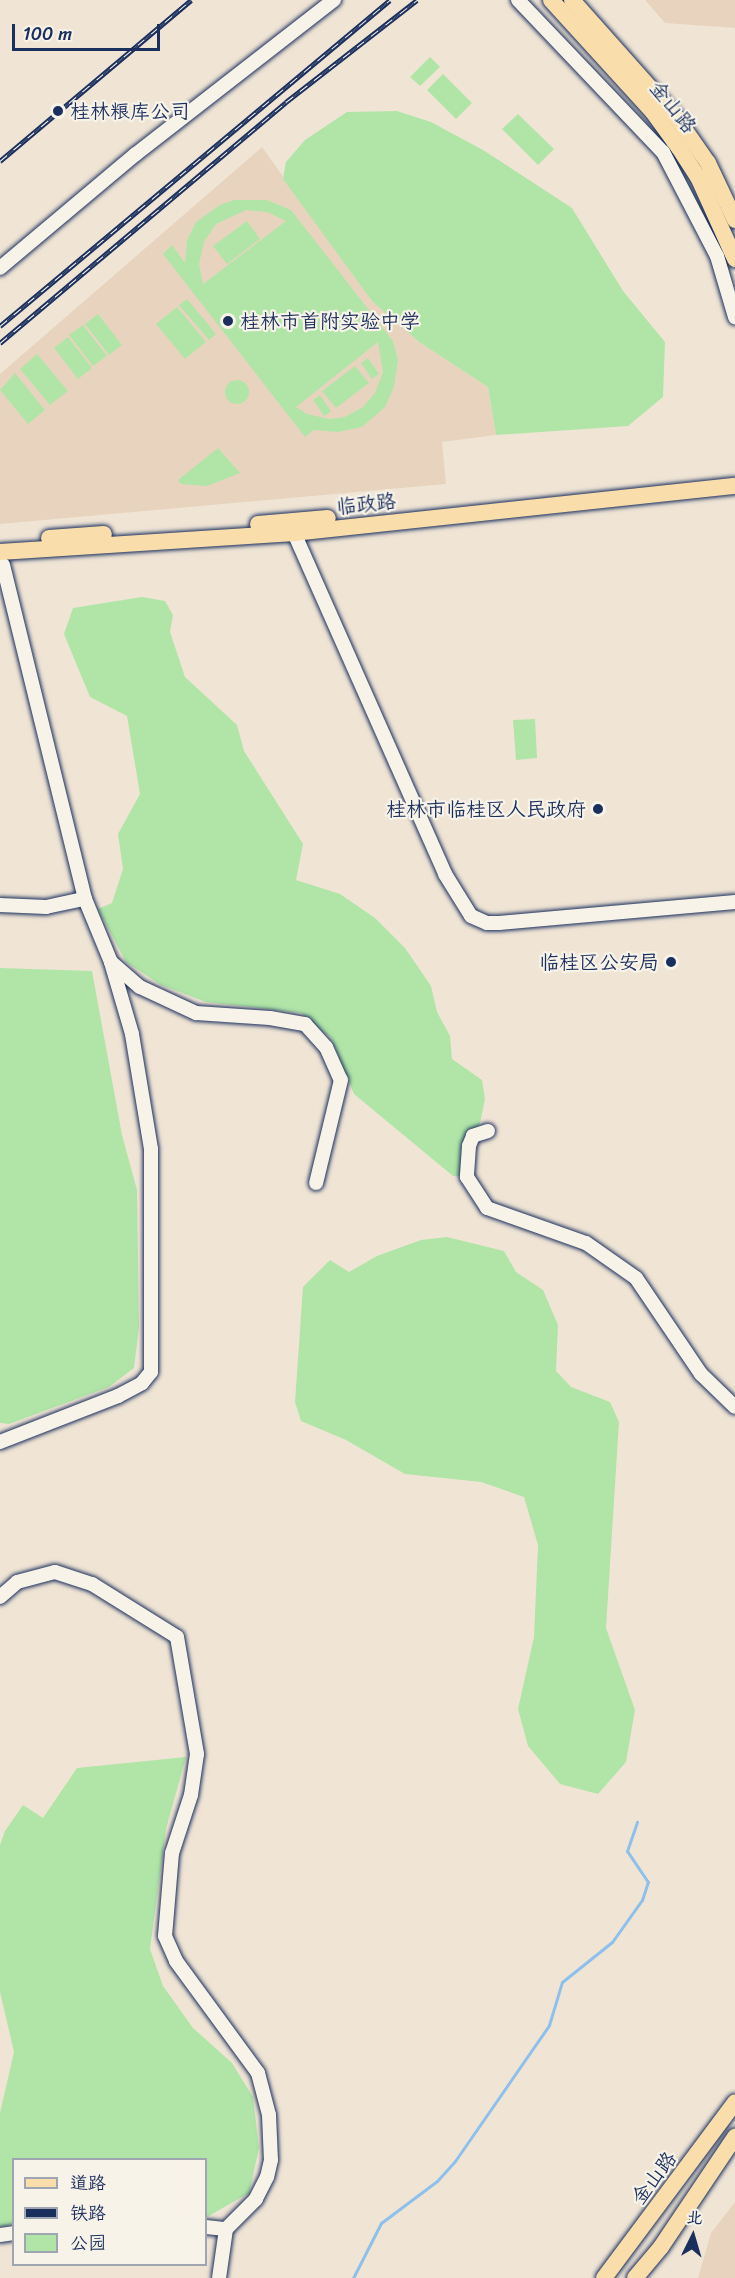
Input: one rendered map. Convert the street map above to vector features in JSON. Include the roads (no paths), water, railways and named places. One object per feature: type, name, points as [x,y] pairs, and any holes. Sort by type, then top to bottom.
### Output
[{"type":"main road","name":"金山路","points":[[551,0],[653,112],[699,177],[735,220]]},
{"type":"main road","name":"金山路","points":[[572,0],[676,117],[721,205],[735,259]]},
{"type":"main road","name":"临政路","points":[[2,559],[735,477]]},
{"type":"main road","name":"临政路","points":[[0,542],[292,527],[735,486]]},
{"type":"main road","name":"金山路","points":[[604,2278],[735,2102]]},
{"type":"main road","points":[[635,2278],[661,2247],[735,2137]]},
{"type":"street","points":[[0,268],[136,154],[334,0]]},
{"type":"street","points":[[518,0],[663,152],[717,256],[735,317]]},
{"type":"street","points":[[292,527],[445,874],[471,916],[487,923],[735,902]]},
{"type":"street","points":[[0,1442],[118,1396],[142,1383],[151,1372],[151,1149],[132,1034],[111,962],[85,899],[2,559]]},
{"type":"street","points":[[0,905],[46,906],[85,899]]},
{"type":"street","points":[[111,962],[140,987],[196,1013],[270,1018],[305,1024],[326,1047],[341,1080],[316,1183]]},
{"type":"street","points":[[488,1131],[473,1136],[467,1177],[488,1208],[586,1244],[629,1272],[701,1374],[735,1407]]},
{"type":"street","points":[[0,1597],[17,1582],[55,1572],[92,1584],[177,1636],[197,1754],[191,1795],[172,1853],[165,1936],[177,1961],[258,2073],[269,2115],[271,2160],[264,2184],[256,2199],[226,2229],[219,2278]]},
{"type":"street","points":[[207,2227],[226,2229]]},
{"type":"waterway","points":[[353,2278],[381,2223],[437,2181],[455,2161],[549,2025],[562,1982],[612,1942],[642,1900],[648,1882],[627,1851],[637,1822]]},
{"type":"railway","points":[[0,161],[191,0]]},
{"type":"railway","points":[[0,326],[390,0]]},
{"type":"railway","points":[[0,343],[286,102],[417,0]]},
{"type":"place","name":"桂林粮库公司","points":[[58,111]]},
{"type":"place","name":"桂林市首附实验中学","points":[[228,321]]},
{"type":"place","name":"桂林市临桂区人民政府","points":[[598,809]]},
{"type":"place","name":"临桂区公安局","points":[[671,962]]}]
